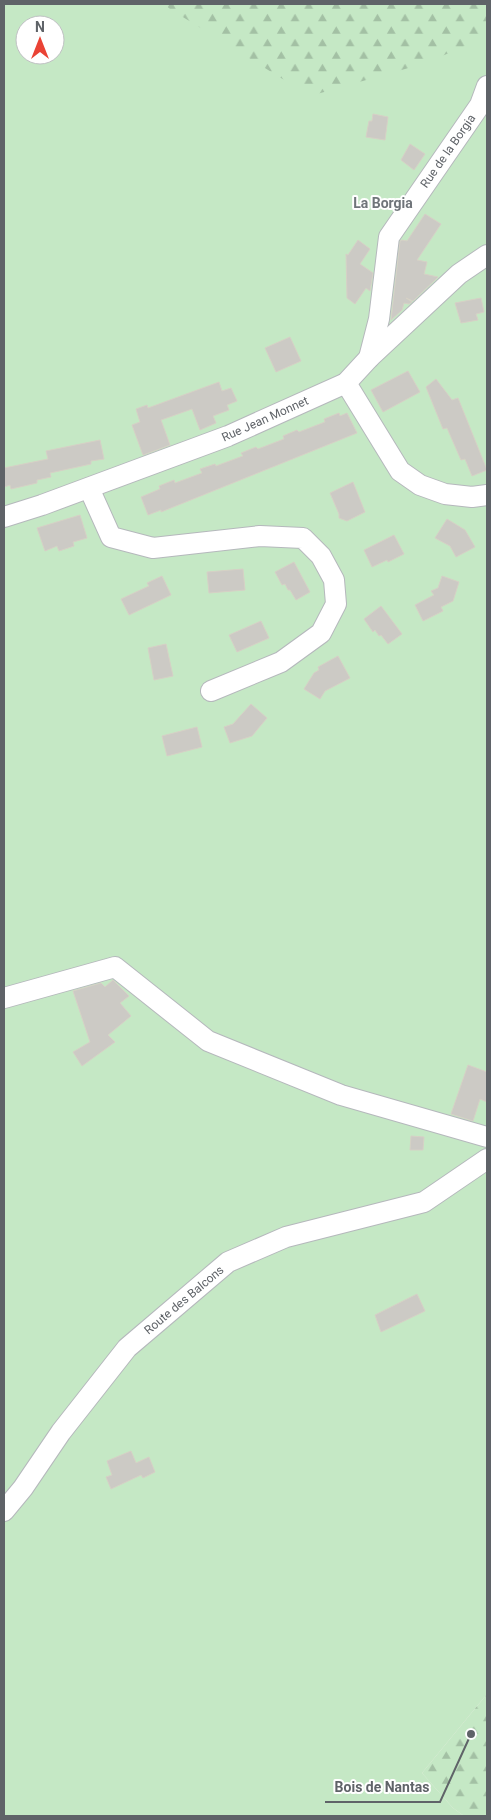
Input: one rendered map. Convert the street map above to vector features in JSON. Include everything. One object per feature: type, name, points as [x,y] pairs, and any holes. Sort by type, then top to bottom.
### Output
[{"type":"street","name":"Rue de la Borgia","points":[[369,358],[378,319],[389,236],[480,104],[487,86]]},
{"type":"street","name":"Rue Jean Monnet","points":[[4,517],[89,488],[228,436],[346,383],[369,358],[460,274],[487,255]]},
{"type":"street","points":[[346,383],[400,471],[420,485],[445,494],[472,497],[487,494]]},
{"type":"street","points":[[89,488],[110,537],[153,548],[260,536],[303,538],[321,556],[334,580],[336,604],[321,633],[281,662],[210,691]]},
{"type":"street","points":[[4,998],[115,967],[208,1041],[340,1095],[487,1137]]},
{"type":"street","name":"Route des Balcons","points":[[4,1511],[23,1488],[61,1432],[127,1348],[228,1262],[286,1237],[424,1202],[487,1159]]},
{"type":"green space","points":[[4,4],[487,4],[487,1694],[422,1773],[453,1808],[464,1816],[4,1816]]},
{"type":"green space","points":[[164,4],[487,4],[487,24],[472,43],[426,63],[310,96]]},
{"type":"green space","points":[[487,1694],[487,1816],[464,1816],[453,1808],[422,1773]]},
{"type":"building","points":[[373,114],[388,117],[385,140],[366,137],[369,121],[372,121]]},
{"type":"building","points":[[410,144],[425,154],[414,170],[401,160]]},
{"type":"building","points":[[425,214],[441,224],[417,260],[427,262],[424,274],[438,277],[413,301],[406,298],[412,302],[409,304],[404,303],[402,310],[391,320],[400,241],[407,241]]},
{"type":"building","points":[[358,240],[370,249],[360,264],[373,273],[370,291],[366,288],[355,304],[347,298],[346,254],[348,255]]},
{"type":"building","points":[[481,298],[484,312],[476,314],[478,320],[461,323],[455,303]]},
{"type":"building","points":[[290,337],[301,361],[276,372],[265,348]]},
{"type":"building","points":[[408,371],[420,392],[383,412],[371,390]]},
{"type":"building","points":[[436,379],[452,400],[458,398],[487,470],[472,476],[465,459],[461,460],[447,428],[443,429],[426,387]]},
{"type":"building","points":[[219,382],[222,391],[231,388],[237,401],[227,405],[229,410],[213,416],[216,423],[200,430],[192,409],[161,420],[170,445],[143,455],[132,425],[140,422],[136,409],[147,405],[148,408]]},
{"type":"building","points":[[339,413],[340,416],[347,413],[357,433],[161,512],[161,510],[148,515],[141,497],[160,489],[159,486],[174,480],[175,483],[202,473],[200,469],[215,464],[216,466],[243,456],[241,453],[284,439],[283,436],[325,422],[324,419]]},
{"type":"building","points":[[100,440],[104,459],[91,461],[91,464],[50,473],[51,477],[37,480],[37,483],[11,489],[10,485],[4,487],[4,468],[48,459],[46,451]]},
{"type":"building","points":[[353,482],[365,512],[347,521],[339,518],[330,493]]},
{"type":"building","points":[[80,515],[87,538],[73,542],[74,546],[59,551],[57,546],[45,551],[37,528]]},
{"type":"building","points":[[447,519],[465,530],[475,547],[456,557],[450,546],[435,538]]},
{"type":"building","points":[[394,535],[404,554],[372,567],[364,550]]},
{"type":"building","points":[[294,562],[310,592],[296,600],[285,584],[282,585],[275,572]]},
{"type":"building","points":[[243,569],[245,590],[209,593],[207,572]]},
{"type":"building","points":[[162,576],[171,595],[129,615],[121,599],[149,586],[147,583]]},
{"type":"building","points":[[442,576],[459,582],[453,601],[441,607],[443,611],[423,621],[415,605],[434,595],[431,591],[438,588]]},
{"type":"building","points":[[381,606],[402,634],[388,644],[375,630],[373,632],[364,619]]},
{"type":"building","points":[[261,621],[269,638],[237,652],[229,635]]},
{"type":"building","points":[[166,644],[173,676],[154,680],[148,648]]},
{"type":"building","points":[[338,656],[350,678],[325,691],[320,699],[304,689],[314,673],[319,670],[318,667]]},
{"type":"building","points":[[251,704],[267,718],[252,736],[230,743],[224,727],[233,724]]},
{"type":"building","points":[[197,727],[202,747],[167,756],[162,736]]},
{"type":"building","points":[[113,980],[129,996],[120,1003],[131,1016],[108,1035],[115,1042],[82,1066],[73,1052],[90,1042],[73,991],[101,983],[105,987]]},
{"type":"building","points":[[468,1065],[487,1072],[487,1102],[480,1099],[473,1121],[451,1114]]},
{"type":"building","points":[[411,1136],[424,1137],[423,1150],[410,1150]]},
{"type":"building","points":[[417,1294],[425,1311],[381,1332],[375,1315]]},
{"type":"building","points":[[131,1451],[136,1463],[149,1457],[155,1472],[143,1478],[141,1475],[111,1489],[106,1477],[112,1475],[107,1461]]},
{"type":"place","name":"Bois de Nantas","points":[[471,1734]]},
{"type":"district","name":"La Borgia","points":[[383,203]]}]
